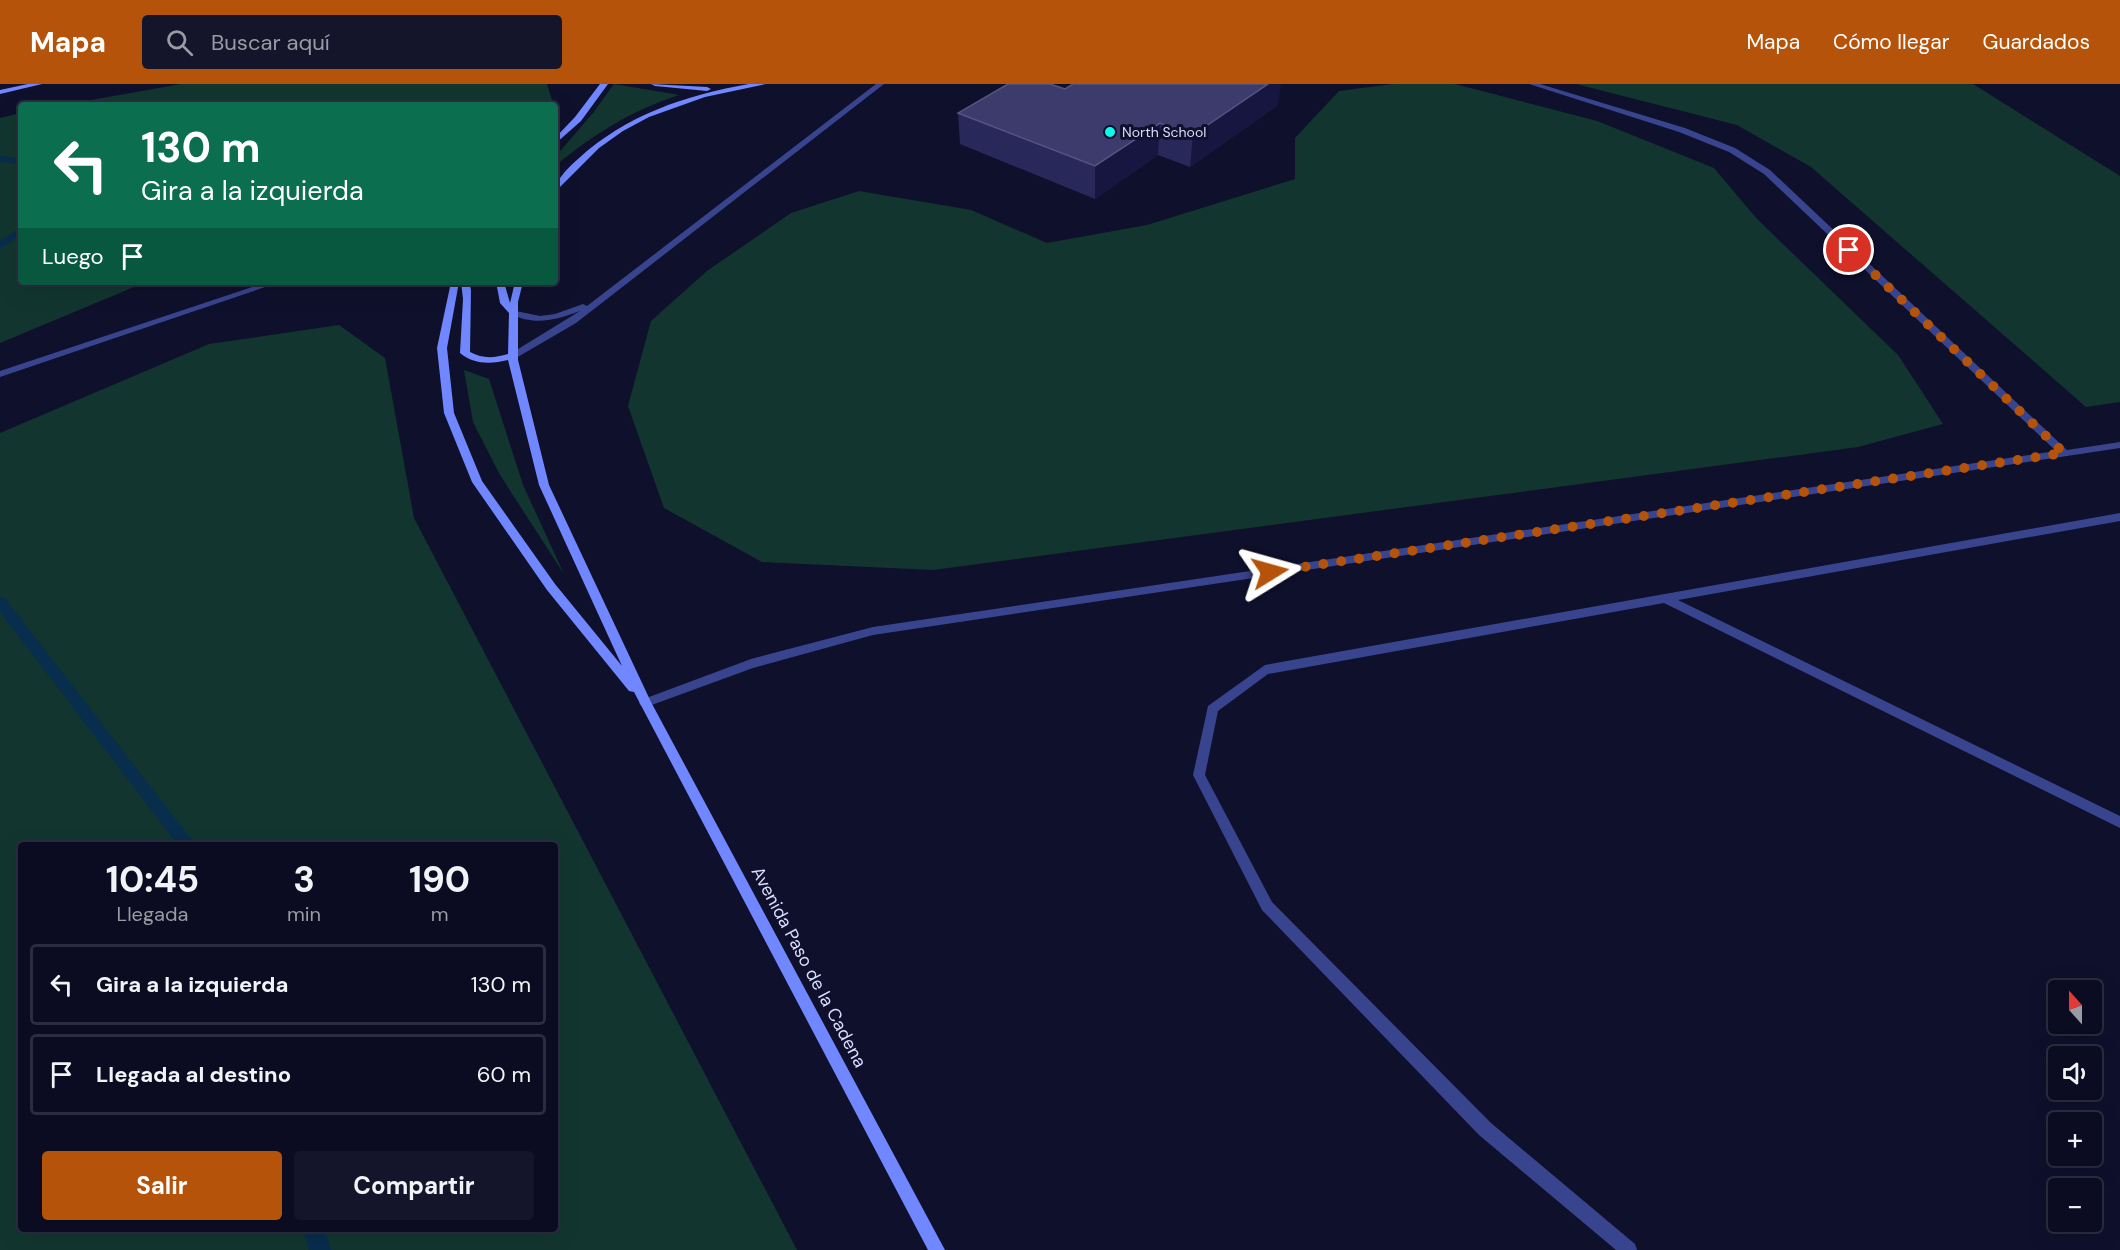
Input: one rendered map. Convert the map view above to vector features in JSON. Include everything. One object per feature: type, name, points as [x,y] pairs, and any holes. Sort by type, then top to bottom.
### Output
[{"type":"street","points":[[0,92],[38,84]]},
{"type":"street","points":[[558,139],[578,119],[604,84]]},
{"type":"street","points":[[655,84],[691,89],[726,89]]},
{"type":"street","points":[[558,179],[598,144],[642,117],[682,101],[726,89],[762,84]]},
{"type":"street","points":[[466,285],[463,336],[465,353],[477,361],[495,361],[513,356],[573,321],[880,84]]},
{"type":"street","points":[[1533,84],[1682,130],[1732,150],[1767,172],[2064,453]]},
{"type":"street","points":[[558,186],[570,169]]},
{"type":"street","points":[[0,374],[267,285]]},
{"type":"street","points":[[454,285],[442,348],[445,380],[449,413],[477,482],[551,587],[645,703]]},
{"type":"street","points":[[501,285],[504,303],[523,318],[536,319],[562,315],[593,304]]},
{"type":"street","points":[[518,285],[514,312],[513,356],[544,485],[645,703]]},
{"type":"street","points":[[645,703],[751,664],[873,631],[2120,445]]},
{"type":"street","points":[[1629,1250],[1485,1129],[1267,906],[1199,775],[1212,709],[1265,670],[2120,517]]},
{"type":"street","points":[[1664,598],[2120,822]]},
{"type":"street","name":"Avenida Paso de la Cadena","points":[[645,703],[937,1250]]},
{"type":"green space","points":[[181,84],[547,84],[552,100],[550,102],[80,102]]},
{"type":"green space","points":[[614,84],[679,95],[645,108],[614,124],[558,164],[558,154],[593,113]]},
{"type":"green space","points":[[1393,84],[1455,84],[1597,121],[1714,168],[1757,219],[1898,355],[1943,424],[1858,447],[933,570],[762,562],[664,508],[628,406],[651,321],[707,271],[791,213],[859,191],[971,210],[1047,243],[1147,225],[1295,179],[1295,138],[1339,91]]},
{"type":"green space","points":[[1576,84],[1973,84],[2120,176],[2120,402],[2086,407],[1811,167],[1737,125]]},
{"type":"green space","points":[[18,114],[18,285],[139,285],[0,343],[0,118]]},
{"type":"green space","points":[[339,325],[385,358],[414,518],[797,1250],[0,1250],[0,433],[209,344]]},
{"type":"green space","points":[[464,370],[489,379],[523,485],[564,574],[500,475],[473,422]]},
{"type":"building","points":[[1008,84],[1050,84],[1065,89],[1073,84],[1268,84],[1193,135],[1160,123],[1095,166],[958,113]]},
{"type":"waterway","points":[[0,159],[18,161]]},
{"type":"waterway","points":[[0,246],[18,232]]},
{"type":"waterway","points":[[0,602],[185,842]]},
{"type":"waterway","points":[[314,1232],[320,1250]]},
{"type":"place","name":"North School","points":[[1110,132]]},
{"type":"route","points":[[1270,572],[2064,453],[1849,250]]}]
